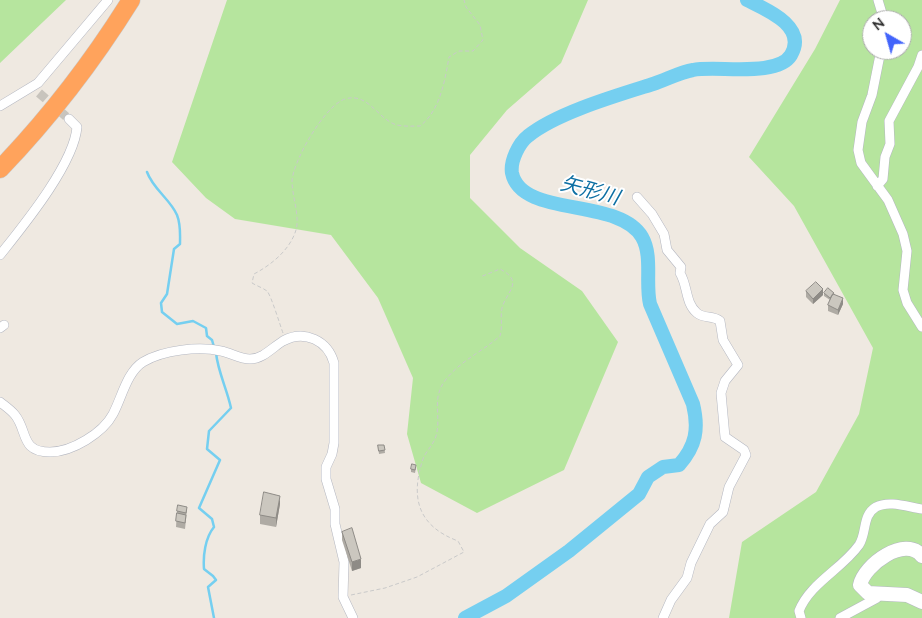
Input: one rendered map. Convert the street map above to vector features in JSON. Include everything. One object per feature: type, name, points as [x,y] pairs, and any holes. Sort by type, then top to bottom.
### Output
[{"type":"highway","points":[[0,159],[56,96],[122,0]]},
{"type":"highway","points":[[0,168],[47,118],[80,75],[131,0]]},
{"type":"main road","points":[[922,556],[912,549],[904,549],[880,560],[864,575],[860,585],[868,593],[907,595],[922,602]]},
{"type":"street","points":[[0,106],[24,90],[35,91],[108,0]]},
{"type":"street","points":[[877,186],[883,179],[885,157],[890,144],[889,121],[918,67],[922,55]]},
{"type":"street","points":[[880,60],[874,88],[862,122],[858,150],[861,163],[891,206],[904,234],[907,251],[903,290],[907,304],[922,328]]},
{"type":"street","points":[[0,255],[36,207],[72,151],[78,128],[69,119]]},
{"type":"street","points":[[637,197],[656,221],[664,234],[667,250],[681,267],[680,273],[686,282],[687,297],[691,306],[701,316],[714,317],[720,321],[723,340],[738,362],[737,368],[722,387],[721,393],[725,437],[744,450],[746,455],[729,487],[723,512],[710,524],[691,563],[687,578],[671,600],[663,618]]},
{"type":"street","points":[[0,402],[14,415],[24,439],[30,446],[38,450],[50,452],[70,448],[92,435],[112,417],[131,376],[144,361],[176,352],[207,348],[251,359],[260,357],[285,340],[297,337],[316,339],[325,346],[334,364],[334,443],[332,454],[326,467],[326,480],[335,509],[335,524],[344,562],[343,597],[353,618]]},
{"type":"street","points":[[801,618],[799,612],[807,598],[860,544],[868,514],[872,510],[883,504],[922,509]]},
{"type":"street","points":[[840,618],[877,598],[877,594]]},
{"type":"path","points":[[285,340],[273,309],[272,298],[267,291],[252,283],[254,274],[269,266],[285,249],[296,230],[292,180],[295,167],[303,151],[322,119],[344,99],[354,99],[368,103],[393,124],[420,126],[431,118],[444,84],[450,56],[459,51],[473,51],[483,40],[480,25],[466,7],[464,0]]},
{"type":"path","points":[[343,597],[385,588],[417,577],[464,552],[458,541],[444,534],[421,512],[415,490],[424,457],[436,438],[436,405],[439,391],[446,379],[462,364],[500,336],[502,307],[513,287],[512,281],[508,273],[500,269],[480,277]]},
{"type":"green space","points":[[0,0],[66,0],[0,63]]},
{"type":"green space","points":[[227,0],[588,0],[561,63],[507,110],[470,155],[470,198],[520,248],[582,291],[618,342],[564,470],[477,513],[421,483],[407,434],[413,378],[378,298],[331,235],[235,219],[206,198],[172,162]]},
{"type":"green space","points":[[840,0],[922,0],[922,618],[729,618],[742,542],[816,492],[859,414],[873,348],[794,206],[749,157],[815,49]]},
{"type":"building","points":[[816,282],[823,289],[813,299],[806,291]]},
{"type":"building","points":[[828,288],[834,293],[830,298],[824,293]]},
{"type":"building","points":[[833,294],[843,298],[838,310],[828,305]]},
{"type":"building","points":[[378,445],[384,445],[385,450],[379,451]]},
{"type":"building","points":[[412,464],[416,465],[415,470],[411,469]]},
{"type":"building","points":[[264,492],[280,496],[276,518],[260,515]]},
{"type":"building","points":[[178,505],[187,507],[186,513],[177,511]]},
{"type":"building","points":[[177,513],[186,515],[185,523],[176,521]]},
{"type":"building","points":[[352,528],[361,559],[352,562],[342,532]]},
{"type":"waterway","name":"矢形川","points":[[465,618],[506,596],[569,551],[639,494],[648,477],[663,467],[679,465],[689,451],[696,429],[693,404],[650,304],[648,261],[642,237],[630,225],[613,216],[551,202],[533,196],[519,187],[512,173],[512,163],[516,153],[521,143],[528,136],[554,120],[571,112],[683,72],[703,69],[760,69],[784,62],[791,55],[795,45],[794,35],[782,20],[747,0]]},
{"type":"waterway","points":[[147,172],[153,184],[174,209],[180,226],[180,244],[174,249],[167,294],[161,303],[162,312],[177,324],[193,321],[206,328],[207,336],[212,340],[214,347]]},
{"type":"waterway","points":[[214,618],[208,587],[216,580],[204,569],[204,553],[214,527],[212,519],[199,508],[220,460],[207,449],[209,431],[231,408],[216,353]]},
{"type":"tunnel","points":[[39,93],[69,119]]}]
